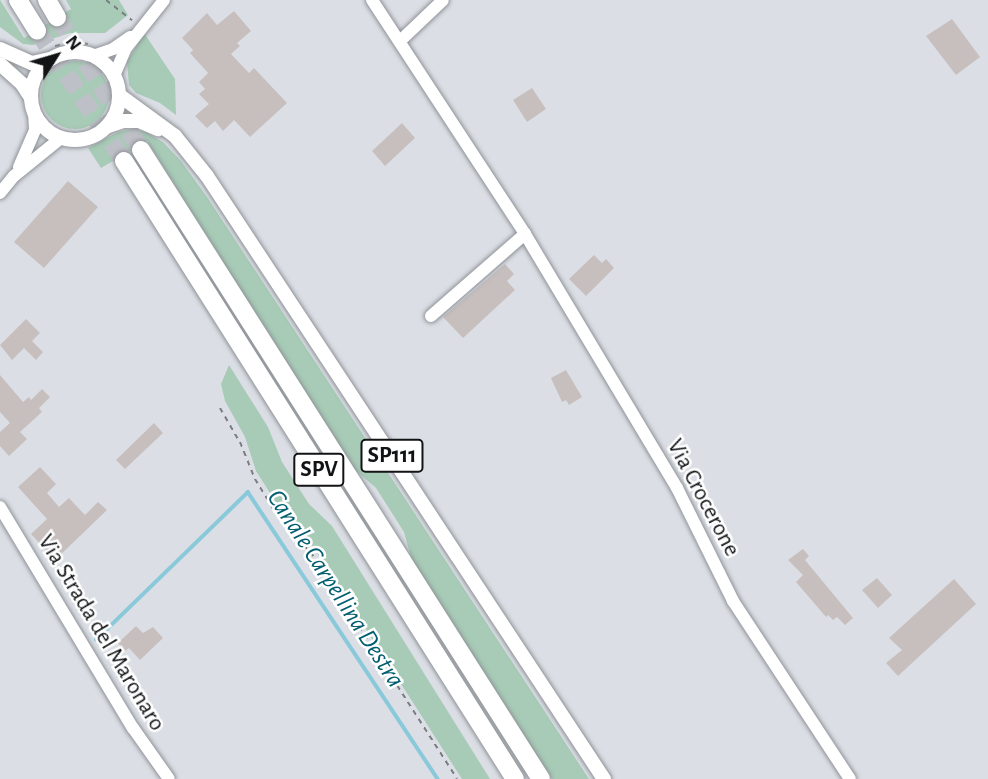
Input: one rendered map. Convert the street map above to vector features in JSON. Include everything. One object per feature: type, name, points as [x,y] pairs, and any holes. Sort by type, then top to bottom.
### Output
[{"type":"highway","points":[[18,0],[37,30]]},
{"type":"highway","points":[[47,0],[57,17]]},
{"type":"highway","name":"SPV","points":[[141,150],[541,779]]},
{"type":"highway","name":"SPV","points":[[124,161],[515,779]]},
{"type":"main road","points":[[0,49],[32,63],[52,53],[92,50],[114,76],[119,95],[118,107],[106,127]]},
{"type":"main road","points":[[33,105],[37,75],[52,53]]},
{"type":"main road","points":[[0,64],[22,84],[49,132],[61,138]]},
{"type":"main road","name":"SP111","points":[[119,95],[175,136],[207,176],[604,779]]},
{"type":"main road","name":"SP111","points":[[61,138],[85,139],[122,121],[139,121],[175,136]]},
{"type":"street","points":[[92,50],[113,49],[134,25],[164,0]]},
{"type":"street","name":"Via Crocerone","points":[[372,0],[525,234],[677,488],[733,601],[850,779]]},
{"type":"street","points":[[400,41],[443,0]]},
{"type":"street","points":[[114,76],[134,25]]},
{"type":"street","points":[[14,176],[32,139],[33,105]]},
{"type":"street","points":[[0,193],[14,176],[61,138]]},
{"type":"street","points":[[430,316],[525,234]]},
{"type":"street","name":"Via Strada del Maronaro","points":[[0,506],[133,728],[169,779]]},
{"type":"path","points":[[106,0],[134,25]]},
{"type":"path","points":[[52,53],[75,42],[92,50]]},
{"type":"path","points":[[220,408],[240,442],[254,479],[277,514],[316,559],[457,779]]},
{"type":"green space","points":[[0,0],[24,38],[71,9],[66,0],[119,0],[128,15],[105,33],[70,33],[33,45],[23,44],[0,27]]},
{"type":"green space","points":[[144,33],[175,79],[176,115],[160,103],[136,93],[129,85],[127,62]]},
{"type":"green space","points":[[68,61],[82,61],[94,66],[104,76],[109,95],[104,114],[94,124],[82,129],[68,129],[56,124],[46,114],[41,102],[41,88],[46,76],[56,66]]},
{"type":"green space","points":[[132,129],[145,132],[163,142],[181,161],[207,197],[589,779],[552,779],[412,561],[404,532],[376,488],[352,467],[147,141],[101,168],[88,148],[118,132]]},
{"type":"green space","points":[[229,365],[268,427],[282,462],[309,504],[332,526],[490,779],[462,779],[312,545],[284,515],[256,471],[245,437],[225,401],[221,384]]},
{"type":"building","points":[[234,11],[251,31],[237,43],[240,46],[231,54],[249,73],[254,68],[287,103],[250,137],[234,120],[223,131],[215,121],[207,128],[195,116],[209,104],[199,94],[205,89],[199,82],[208,73],[190,53],[193,50],[182,38],[207,13],[217,25]]},
{"type":"building","points":[[952,19],[980,57],[956,75],[926,36]]},
{"type":"building","points":[[532,88],[546,109],[527,122],[513,100]]},
{"type":"building","points":[[402,123],[415,138],[385,166],[372,151]]},
{"type":"building","points":[[68,181],[98,207],[44,268],[14,242]]},
{"type":"building","points":[[594,255],[602,263],[606,259],[614,268],[586,296],[569,279]]},
{"type":"building","points":[[505,264],[514,274],[507,281],[515,290],[463,338],[443,317]]},
{"type":"building","points":[[26,319],[40,333],[32,341],[43,352],[36,360],[24,348],[12,360],[0,345]]},
{"type":"building","points":[[566,370],[582,397],[569,405],[566,400],[562,402],[551,378]]},
{"type":"building","points":[[0,375],[23,402],[29,397],[31,400],[42,389],[50,397],[39,408],[42,412],[20,432],[27,439],[9,456],[0,446],[0,432],[10,423],[0,412]]},
{"type":"building","points":[[154,423],[163,433],[125,469],[116,460]]},
{"type":"building","points":[[40,467],[56,484],[47,493],[59,507],[69,498],[85,515],[98,502],[107,510],[55,560],[31,534],[47,519],[18,487]]},
{"type":"building","points":[[803,549],[809,556],[805,560],[853,618],[845,625],[837,617],[833,620],[828,615],[826,617],[796,582],[803,575],[788,560]]},
{"type":"building","points":[[877,578],[892,595],[878,608],[862,590]]},
{"type":"building","points":[[954,579],[976,604],[898,676],[886,663],[902,650],[889,638]]},
{"type":"building","points":[[136,626],[143,633],[153,627],[163,638],[140,660],[129,648],[125,651],[118,643]]},
{"type":"waterway","name":"Canale Carpellina Destra","points":[[96,640],[248,492],[438,779]]},
{"type":"tunnel","points":[[57,17],[141,150]]},
{"type":"tunnel","points":[[37,30],[124,161]]}]
